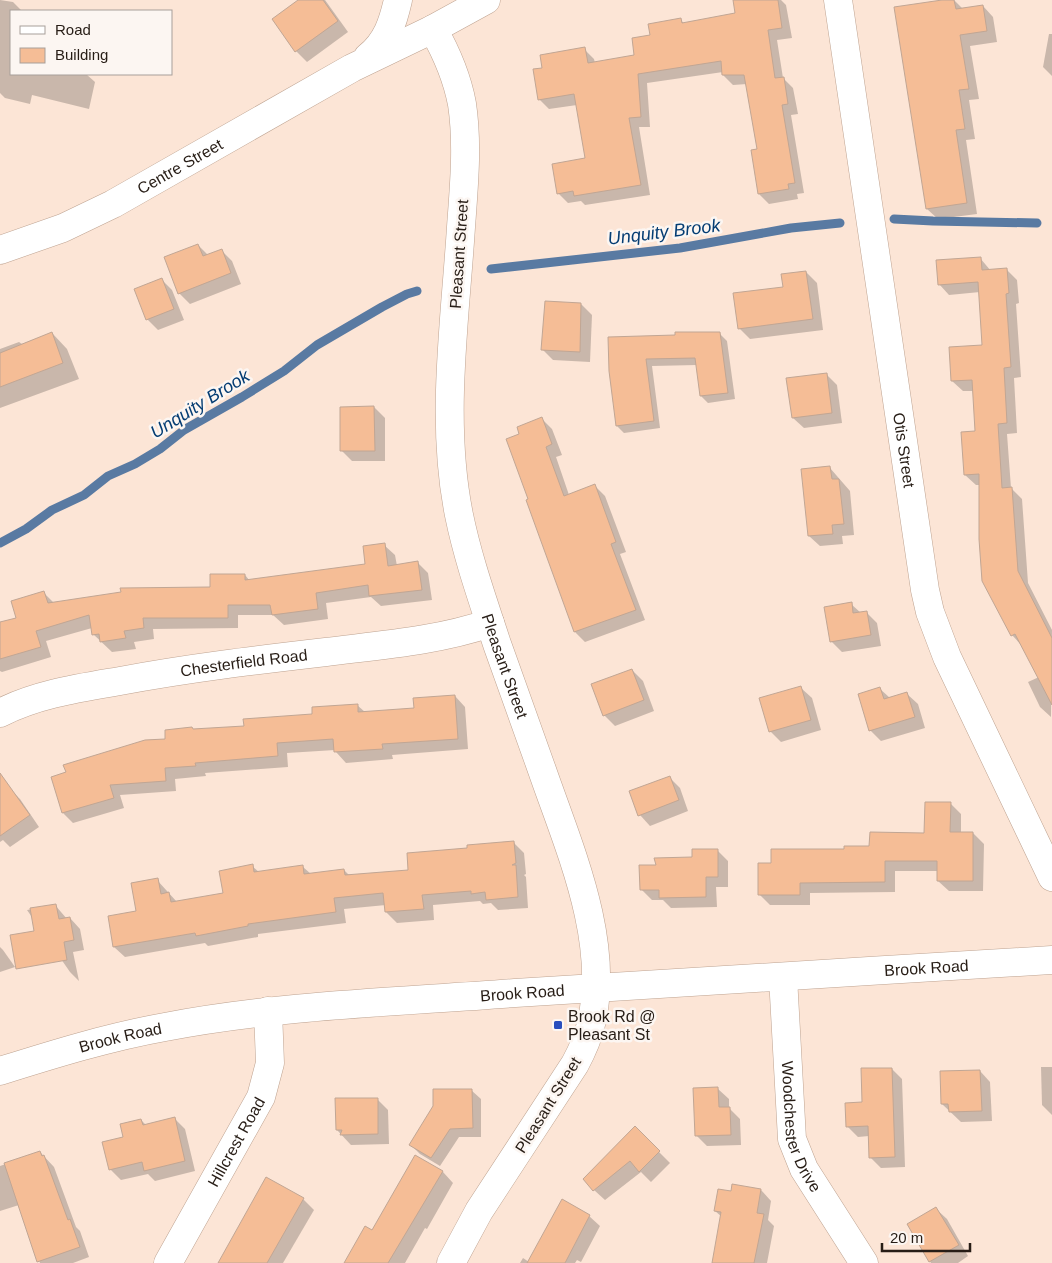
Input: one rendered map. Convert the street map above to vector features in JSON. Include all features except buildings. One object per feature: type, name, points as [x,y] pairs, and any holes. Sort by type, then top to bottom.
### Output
[{"type":"street","name":"Centre Street","points":[[352,68],[371,55],[381,44],[389,31],[398,0]]},
{"type":"street","name":"Centre Street","points":[[0,250],[64,228],[113,204],[352,68],[433,29],[486,0]]},
{"type":"street","name":"Otis Street","points":[[838,0],[925,590],[930,612],[947,657],[1052,877]]},
{"type":"street","name":"Pleasant Street","points":[[433,29],[457,83],[462,102],[464,126],[465,177],[451,382],[452,464],[457,505],[465,543],[490,623],[570,851],[584,897],[593,939],[596,988],[591,1025],[585,1045],[575,1064],[479,1211],[451,1263]]},
{"type":"street","name":"Chesterfield Road","points":[[0,713],[27,701],[47,695],[97,685],[191,669],[421,641],[490,623]]},
{"type":"street","name":"Brook Road","points":[[0,1071],[90,1043],[196,1021],[268,1011],[596,988],[1052,960]]},
{"type":"street","name":"Woodchester Drive","points":[[783,977],[792,1140],[804,1169],[856,1260]]},
{"type":"street","name":"Hillcrest Road","points":[[168,1263],[261,1097],[270,1063],[268,1011]]},
{"type":"waterway","name":"Unquity Brook","points":[[894,219],[1037,223]]},
{"type":"waterway","name":"Unquity Brook","points":[[491,269],[680,248],[791,228],[840,223]]},
{"type":"waterway","name":"Unquity Brook","points":[[0,543],[26,529],[52,510],[84,495],[108,476],[135,464],[160,449],[184,430],[284,371],[317,345],[382,307],[417,291]]},
{"type":"place","name":"Brook Rd @ Pleasant St","points":[[558,1025]]}]
